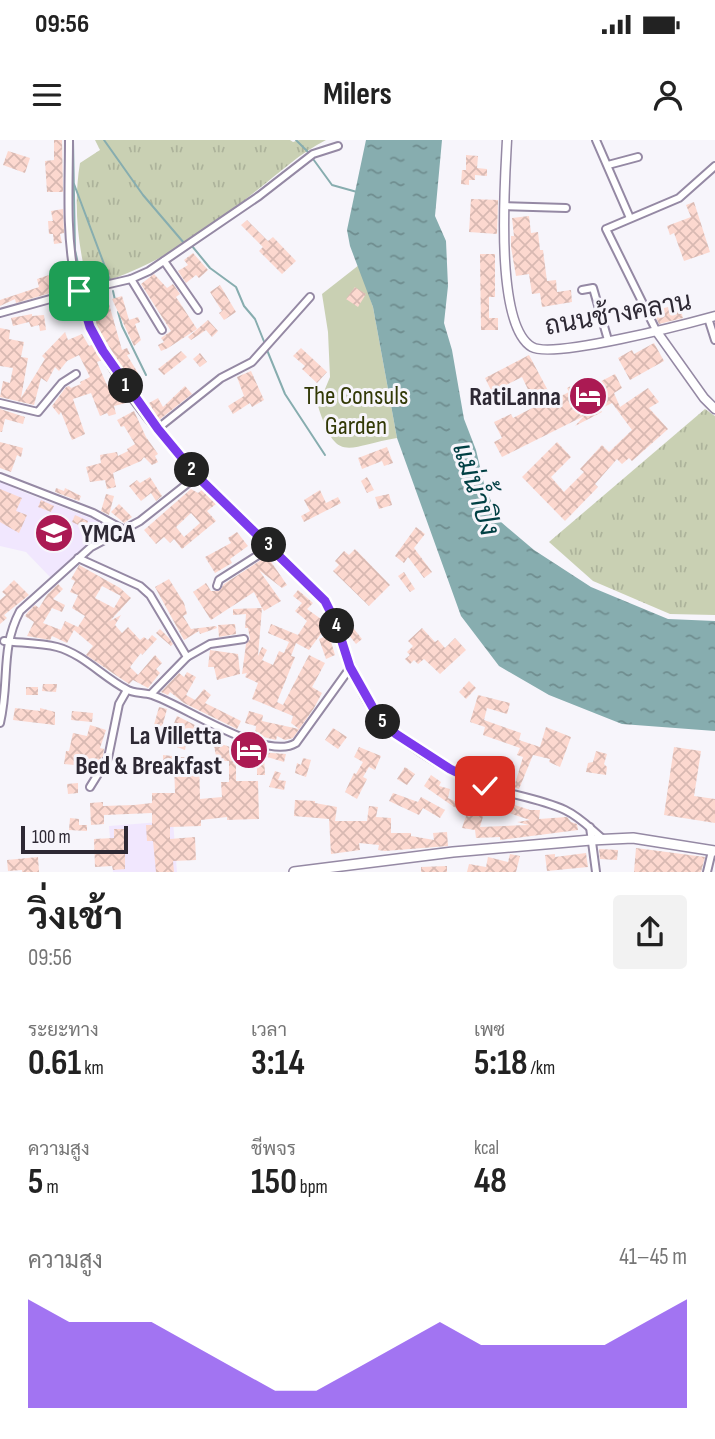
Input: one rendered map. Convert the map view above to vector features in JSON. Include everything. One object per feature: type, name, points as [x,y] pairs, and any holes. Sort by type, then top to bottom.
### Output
[{"type":"main road","points":[[294,872],[453,852],[603,839],[633,838],[713,851]]},
{"type":"street","points":[[69,140],[70,239],[74,272],[90,327],[103,351],[158,429],[197,476],[325,601],[336,623],[350,667],[377,715],[396,734],[475,783],[564,810],[603,839]]},
{"type":"street","name":"ถนนช้างคลาน","points":[[507,140],[505,206],[508,295],[521,335],[526,342],[533,348],[544,351],[657,332],[711,317]]},
{"type":"street","points":[[596,140],[630,218]]},
{"type":"street","points":[[0,313],[131,279],[164,261],[248,204],[310,156],[338,146]]},
{"type":"street","points":[[608,165],[638,157]]},
{"type":"street","points":[[714,170],[679,198],[606,229],[657,332],[704,398],[715,409]]},
{"type":"street","points":[[505,206],[566,208]]},
{"type":"street","points":[[164,261],[198,310]]},
{"type":"street","points":[[131,279],[162,330]]},
{"type":"street","points":[[582,290],[593,288],[608,340]]},
{"type":"street","points":[[158,429],[221,378],[252,362],[310,297]]},
{"type":"street","points":[[711,317],[715,340]]},
{"type":"street","points":[[0,403],[38,412],[62,383],[76,374]]},
{"type":"street","points":[[0,720],[5,696],[4,641],[10,623],[78,558],[140,521],[197,476]]},
{"type":"street","points":[[1,478],[93,513],[124,530]]},
{"type":"street","points":[[217,586],[219,580],[271,547]]},
{"type":"street","points":[[78,558],[140,586],[150,595],[187,657]]},
{"type":"street","points":[[151,694],[187,657],[210,644],[244,639]]},
{"type":"street","points":[[4,641],[58,647],[94,666],[127,690],[151,694],[202,721],[253,741],[289,746],[296,743],[350,667]]},
{"type":"street","points":[[90,787],[108,758],[119,704],[127,690]]},
{"type":"street","points":[[590,827],[596,872]]},
{"type":"street","points":[[707,872],[713,851]]},
{"type":"shaded area","name":"YMCA","points":[[2,482],[116,528],[51,578],[26,552],[0,546]]},
{"type":"shaded area","points":[[173,821],[177,872],[113,872],[109,826]]},
{"type":"green space","points":[[95,140],[326,140],[298,157],[218,221],[177,248],[134,270],[88,286],[79,240],[77,194],[80,163],[100,150]]},
{"type":"green space","name":"The Consuls Garden","points":[[359,265],[373,307],[397,438],[346,448],[338,445],[331,437],[318,406],[330,377],[328,332],[322,294]]},
{"type":"green space","points":[[705,409],[715,416],[715,615],[670,614],[593,581],[549,542]]},
{"type":"water","name":"แม่น้ำปิง","points":[[366,140],[442,140],[435,216],[446,241],[448,286],[444,323],[452,350],[464,419],[476,450],[485,488],[501,522],[534,550],[591,587],[668,619],[715,621],[715,731],[622,724],[549,695],[499,666],[461,616],[397,438],[373,307],[350,246],[347,230]]},
{"type":"building","points":[[54,140],[62,140],[63,192],[47,192],[45,161],[54,160]]},
{"type":"building","points":[[8,151],[30,158],[25,173],[3,165]]},
{"type":"building","points":[[466,155],[478,156],[477,168],[487,169],[487,176],[475,175],[475,180],[469,180],[469,185],[461,184],[462,170],[466,170]]},
{"type":"building","points":[[471,199],[498,200],[497,234],[469,232]]},
{"type":"building","points":[[694,202],[710,252],[684,261],[674,233],[670,235],[667,226],[691,217],[686,205]]},
{"type":"building","points":[[63,209],[64,233],[60,234],[62,243],[54,244],[53,234],[49,234],[48,221],[53,221],[51,211]]},
{"type":"building","points":[[529,216],[531,233],[538,232],[540,250],[543,250],[547,281],[556,280],[557,292],[571,290],[572,302],[542,307],[540,293],[532,294],[529,274],[516,276],[511,247],[511,236],[514,236],[512,218]]},
{"type":"building","points":[[247,220],[268,241],[273,237],[296,261],[282,274],[259,251],[263,247],[241,225]]},
{"type":"building","points":[[193,253],[208,270],[199,278],[196,275],[186,283],[178,271],[188,265],[184,260]]},
{"type":"building","points":[[480,254],[495,254],[495,297],[489,297],[489,318],[498,318],[498,330],[481,330]]},
{"type":"building","points":[[58,272],[64,289],[16,303],[15,299],[0,306],[0,300],[39,287],[37,279]]},
{"type":"building","points":[[154,274],[167,288],[173,284],[180,294],[176,297],[197,329],[161,351],[158,345],[164,342],[161,338],[171,331],[141,284]]},
{"type":"building","points":[[220,285],[236,312],[224,320],[219,313],[222,311],[210,292]]},
{"type":"building","points":[[355,287],[366,294],[358,307],[346,299]]},
{"type":"building","points":[[122,296],[129,320],[138,317],[140,322],[135,324],[141,340],[134,346],[112,299]]},
{"type":"building","points":[[107,297],[122,350],[127,348],[130,354],[127,355],[141,382],[136,385],[140,392],[137,393],[97,326],[91,302]]},
{"type":"building","points":[[679,304],[683,318],[659,324],[653,311]]},
{"type":"building","points":[[44,315],[46,330],[40,331],[39,325],[31,327],[29,322],[13,326],[11,318]]},
{"type":"building","points":[[208,320],[218,331],[212,337],[206,330],[191,340],[188,337]]},
{"type":"building","points":[[0,328],[10,330],[9,339],[24,342],[21,357],[28,358],[21,398],[45,359],[42,356],[65,332],[68,340],[82,334],[89,346],[94,344],[102,360],[97,362],[106,383],[110,389],[117,385],[126,403],[114,406],[116,414],[109,416],[107,413],[100,416],[91,393],[73,399],[85,434],[72,440],[61,412],[59,415],[52,406],[66,387],[81,384],[80,382],[90,377],[79,355],[67,361],[59,371],[55,367],[47,382],[41,378],[34,405],[0,397],[3,381],[10,383],[13,368],[0,366]]},
{"type":"building","points":[[654,343],[664,361],[630,380],[618,358],[632,350],[634,354]]},
{"type":"building","points":[[301,348],[327,372],[317,383],[302,369],[305,366],[293,356]]},
{"type":"building","points":[[181,351],[187,357],[164,375],[158,369]]},
{"type":"building","points":[[200,353],[207,362],[200,367],[193,359]]},
{"type":"building","points":[[529,355],[553,400],[569,392],[567,388],[576,383],[580,392],[615,374],[622,388],[614,393],[620,407],[648,388],[659,402],[649,408],[668,429],[632,461],[629,458],[622,464],[617,459],[595,484],[598,487],[565,521],[522,477],[557,442],[571,457],[551,477],[564,492],[584,472],[580,469],[602,445],[609,452],[632,430],[612,403],[600,409],[602,412],[575,426],[584,416],[502,457],[494,442],[502,438],[494,422],[511,414],[513,418],[536,406],[522,377],[492,392],[485,378]]},
{"type":"building","points":[[251,371],[264,400],[252,407],[250,403],[233,414],[228,406],[244,396],[237,377]]},
{"type":"building","points":[[185,386],[192,394],[159,420],[149,403],[158,398],[163,407]]},
{"type":"building","points":[[0,409],[25,417],[23,424],[5,419],[0,432]]},
{"type":"building","points":[[134,411],[146,437],[158,454],[155,456],[158,462],[152,465],[144,457],[141,461],[113,473],[116,487],[107,489],[105,480],[90,482],[86,467],[101,463],[100,455],[117,452],[118,456],[135,444],[117,420]]},
{"type":"building","points":[[0,442],[23,448],[21,457],[17,455],[11,472],[0,468]]},
{"type":"building","points":[[387,447],[393,463],[384,466],[382,461],[362,469],[358,458]]},
{"type":"building","points":[[150,477],[162,496],[156,501],[151,493],[141,501],[129,486],[137,480],[140,483]]},
{"type":"building","points":[[367,477],[374,490],[367,493],[361,481]]},
{"type":"building","points":[[56,488],[64,491],[65,488],[81,496],[79,501],[55,492]]},
{"type":"building","points":[[0,489],[22,498],[16,511],[27,515],[19,533],[0,522]]},
{"type":"building","points":[[191,489],[198,493],[203,489],[216,504],[207,511],[216,521],[182,549],[174,539],[170,543],[164,537],[156,544],[144,530]],"holes":[[[191,513],[200,523],[184,537],[176,527]]]},
{"type":"building","points":[[320,490],[326,503],[338,497],[341,503],[304,522],[301,516],[310,511],[304,500]]},
{"type":"building","points":[[106,494],[114,496],[109,515],[101,511]]},
{"type":"building","points":[[389,494],[392,505],[379,509],[375,497]]},
{"type":"building","points":[[41,500],[54,506],[51,512],[38,507]]},
{"type":"building","points":[[119,504],[132,517],[124,523],[111,512]]},
{"type":"building","points":[[75,515],[88,521],[85,528],[72,522]]},
{"type":"building","points":[[416,527],[425,534],[414,548],[432,572],[424,578],[408,557],[404,563],[395,556]]},
{"type":"building","points":[[237,532],[248,546],[230,559],[232,563],[215,573],[205,557],[231,543],[228,538]]},
{"type":"building","points":[[355,549],[390,585],[369,606],[333,571],[339,565],[335,561],[344,551],[349,555]]},
{"type":"building","points":[[267,556],[287,585],[282,588],[259,570],[281,601],[264,611],[254,592],[211,620],[193,592],[206,583],[211,591],[219,591],[224,584]]},
{"type":"building","points":[[79,565],[120,588],[131,598],[110,621],[121,615],[115,625],[122,633],[128,627],[140,640],[144,637],[148,640],[152,635],[157,639],[130,667],[138,675],[155,655],[162,663],[156,669],[160,673],[148,688],[133,680],[129,684],[86,655],[93,646],[74,630],[67,643],[52,636],[50,640],[27,636],[34,622],[25,616],[35,605],[39,608],[58,584],[63,589],[53,599],[65,605],[62,612],[52,608],[43,623],[61,630],[65,621],[78,627],[85,616],[72,608],[78,595],[70,592],[75,581],[71,579]],"holes":[[[102,586],[121,596],[114,608],[95,598]]]},
{"type":"building","points":[[404,572],[415,589],[410,592],[398,576]]},
{"type":"building","points":[[169,579],[184,603],[187,614],[183,616],[191,629],[217,628],[200,634],[199,631],[184,640],[155,587]]},
{"type":"building","points":[[14,580],[29,595],[4,615],[7,618],[0,624],[0,600],[6,595],[2,592]]},
{"type":"building","points":[[298,590],[313,603],[307,609],[328,624],[309,650],[296,643],[291,656],[295,657],[277,702],[283,705],[309,655],[325,663],[312,687],[322,693],[314,708],[293,738],[285,740],[277,736],[276,740],[255,735],[256,726],[245,723],[249,711],[263,715],[262,721],[299,729],[291,723],[293,716],[252,699],[258,683],[245,677],[247,673],[242,674],[246,644],[250,639],[248,628],[245,628],[246,614],[233,615],[233,609],[262,608],[258,656],[262,647],[267,650],[262,660],[273,665],[279,651],[284,653],[289,642],[268,633],[271,624],[298,635],[307,621],[295,611],[302,603],[293,596]]},
{"type":"building","points":[[235,624],[236,634],[219,637],[218,625]]},
{"type":"building","points":[[350,624],[362,639],[356,644],[344,629]]},
{"type":"building","points":[[422,628],[445,648],[455,638],[466,650],[440,674],[424,659],[418,664],[414,660],[410,664],[405,659],[410,655],[407,652],[413,646],[408,641]]},
{"type":"building","points":[[160,629],[173,644],[171,646],[156,633]]},
{"type":"building","points":[[329,635],[335,655],[326,659],[319,639]]},
{"type":"building","points":[[210,650],[238,654],[240,674],[217,680],[214,667],[208,667]]},
{"type":"building","points":[[187,672],[196,677],[186,695],[195,700],[204,689],[211,695],[205,703],[241,721],[237,729],[184,703],[170,692],[168,695],[161,692],[179,673],[184,677]]},
{"type":"building","points":[[469,681],[476,688],[466,699],[459,692]]},
{"type":"building","points":[[43,684],[57,684],[56,692],[42,691]]},
{"type":"building","points":[[26,687],[38,687],[38,695],[26,695]]},
{"type":"building","points":[[478,695],[510,703],[507,714],[487,708],[484,720],[521,733],[519,740],[540,747],[546,727],[571,737],[560,767],[549,762],[550,759],[533,755],[519,789],[514,787],[523,757],[517,755],[520,748],[483,735],[485,727],[470,722]]},
{"type":"building","points":[[159,707],[167,709],[162,727],[154,725]]},
{"type":"building","points":[[15,708],[40,711],[40,708],[55,712],[55,725],[13,720]]},
{"type":"building","points":[[72,711],[93,713],[92,722],[71,720]]},
{"type":"building","points":[[177,716],[207,731],[204,739],[188,733],[185,750],[166,743]]},
{"type":"building","points":[[90,725],[106,730],[100,748],[104,749],[103,756],[98,763],[83,759],[75,760],[74,765],[64,764],[73,733],[87,736]]},
{"type":"building","points":[[333,728],[347,737],[338,749],[325,740]]},
{"type":"building","points":[[213,741],[230,747],[230,750],[286,754],[284,762],[264,756],[265,775],[257,775],[257,763],[236,760],[236,781],[258,781],[259,819],[227,820],[227,817],[201,820],[201,826],[170,827],[170,839],[195,837],[196,860],[173,861],[174,872],[156,872],[153,841],[147,841],[146,825],[152,825],[152,813],[104,815],[104,824],[91,825],[90,803],[103,802],[103,806],[152,803],[152,793],[175,793],[174,763],[163,761],[163,755],[199,759],[200,799],[222,797],[221,782],[229,782],[229,761],[217,761]]},
{"type":"building","points":[[359,747],[381,756],[375,770],[369,767],[363,777],[367,779],[357,799],[345,792],[363,762],[354,757]]},
{"type":"building","points":[[674,747],[701,751],[694,796],[715,799],[715,823],[664,815]]},
{"type":"building","points":[[596,751],[607,754],[604,764],[607,767],[606,775],[586,772]]},
{"type":"building","points":[[303,758],[311,760],[306,777],[295,773],[297,763],[301,765]]},
{"type":"building","points":[[405,767],[415,774],[407,785],[397,779]]},
{"type":"building","points":[[275,771],[281,773],[278,780],[286,781],[284,790],[269,787]]},
{"type":"building","points":[[431,775],[441,782],[439,786],[450,789],[448,798],[459,803],[457,809],[424,786]]},
{"type":"building","points":[[78,783],[78,793],[68,794],[67,784]]},
{"type":"building","points":[[393,793],[418,802],[421,797],[445,810],[440,818],[423,808],[419,815],[389,801]]},
{"type":"building","points":[[473,795],[498,804],[495,816],[484,813],[480,827],[529,825],[517,822],[530,820],[503,811],[506,802],[530,810],[540,810],[539,819],[567,817],[577,824],[578,830],[500,840],[500,837],[476,838],[475,830],[462,828]]},
{"type":"building","points":[[295,800],[315,801],[337,807],[335,821],[367,821],[369,806],[378,807],[376,817],[391,818],[391,833],[411,833],[411,836],[434,840],[433,833],[447,832],[448,846],[385,851],[378,850],[379,845],[359,843],[360,850],[331,854],[329,819],[294,816]]},
{"type":"building","points":[[70,818],[79,819],[79,825],[87,825],[87,831],[69,830]]},
{"type":"building","points":[[114,829],[125,829],[125,869],[113,870],[112,866],[95,867],[94,839],[114,838]]},
{"type":"building","points":[[636,848],[705,857],[701,872],[634,872]]},
{"type":"building","points":[[599,849],[618,850],[617,860],[600,859]]},
{"type":"building","points":[[586,853],[588,867],[547,871],[545,855],[555,854],[555,857]]},
{"type":"building","points":[[510,854],[520,856],[516,872],[467,872],[469,864],[486,867],[488,857],[508,862]]},
{"type":"building","points":[[38,857],[39,872],[8,871],[7,860]]},
{"type":"building","points":[[447,866],[447,872],[421,872],[421,867]]},
{"type":"waterway","points":[[73,140],[75,250],[82,282]]},
{"type":"waterway","points":[[104,140],[143,195],[184,243]]},
{"type":"waterway","points":[[296,140],[332,185],[357,192]]},
{"type":"waterway","points":[[74,184],[110,280]]},
{"type":"waterway","points":[[192,246],[210,268],[236,287],[244,306],[255,319],[265,344]]},
{"type":"waterway","points":[[113,291],[115,300]]},
{"type":"waterway","points":[[118,312],[146,375]]},
{"type":"waterway","points":[[267,350],[285,394],[325,455]]},
{"type":"place","name":"RatiLanna","points":[[588,396]]},
{"type":"place","name":"YMCA","points":[[54,533]]},
{"type":"place","name":"La Villetta Bed & Breakfast","points":[[249,750]]},
{"type":"route","points":[[79,291],[90,327],[103,351],[158,429],[197,476],[325,601],[336,623],[350,667],[377,715],[396,734],[450,769],[485,786]]}]
